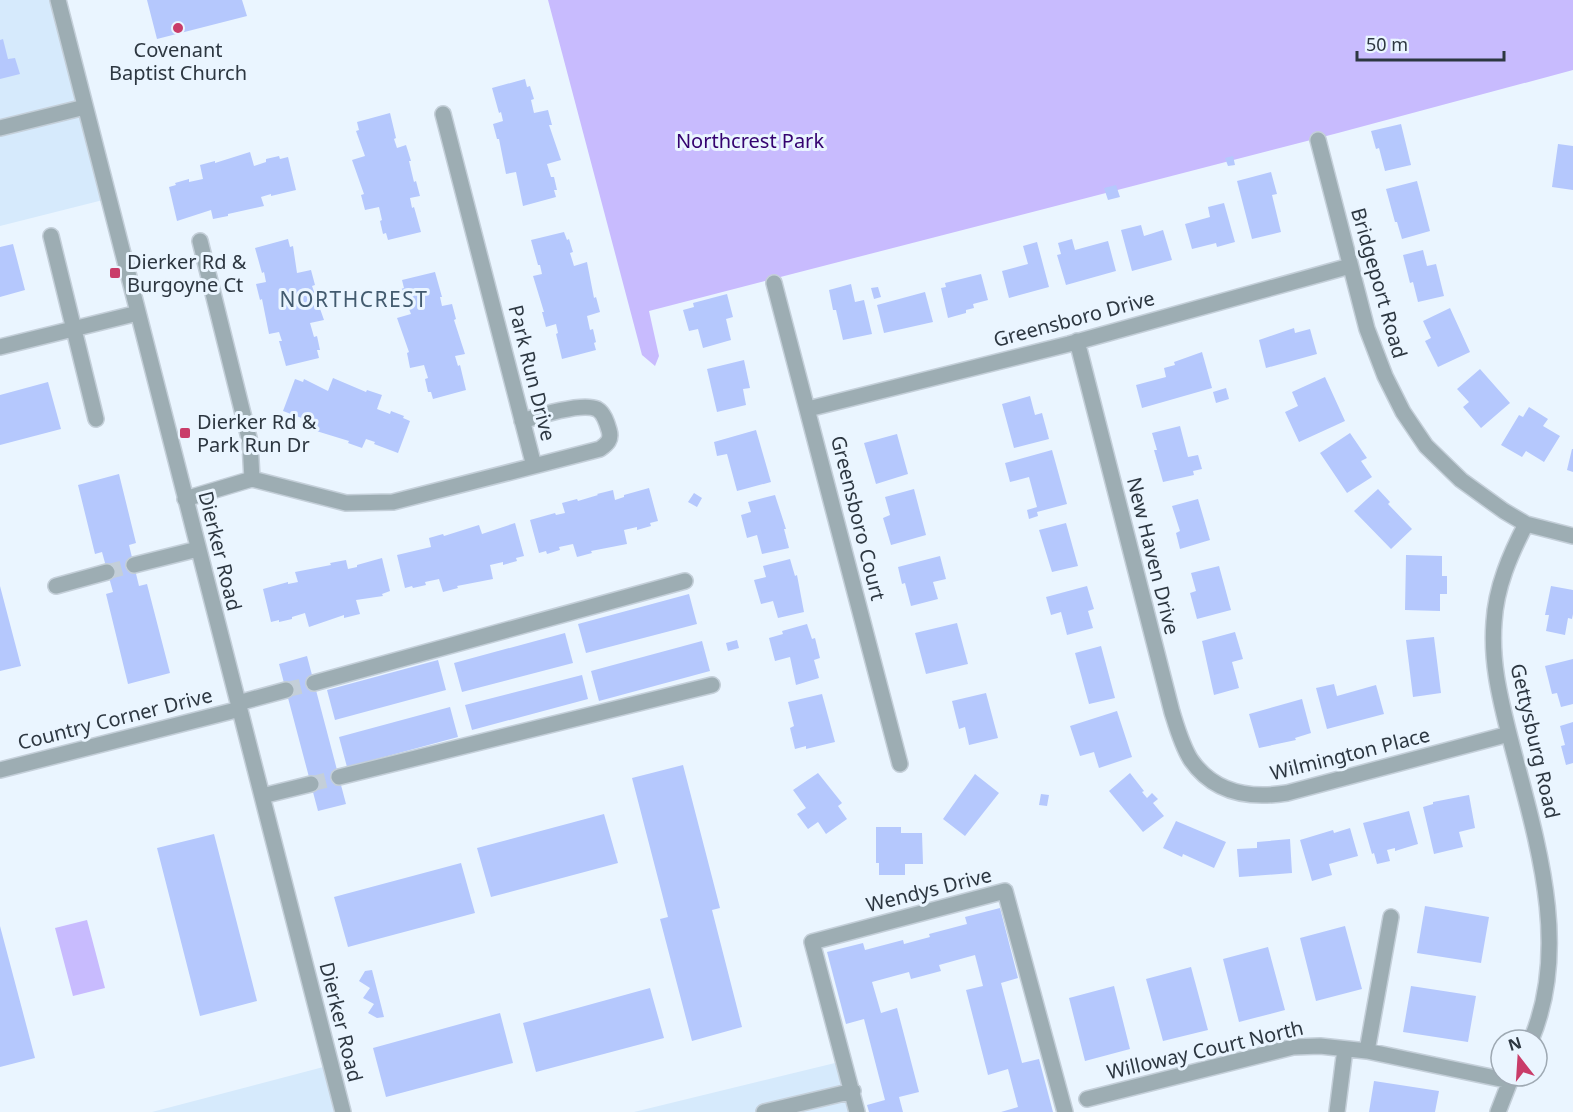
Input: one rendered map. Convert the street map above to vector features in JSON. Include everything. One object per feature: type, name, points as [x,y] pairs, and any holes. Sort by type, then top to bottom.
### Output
[{"type":"street","name":"Dierker Road","points":[[58,0],[343,1112]]},
{"type":"street","points":[[0,128],[85,107]]},
{"type":"street","name":"Park Run Drive","points":[[252,479],[335,500],[369,503],[393,502],[534,466],[443,114]]},
{"type":"street","name":"Bridgeport Road","points":[[1318,140],[1367,329],[1384,376],[1408,420],[1426,446],[1461,480],[1504,511],[1526,524],[1573,536]]},
{"type":"street","points":[[51,236],[96,419]]},
{"type":"street","points":[[185,499],[252,479],[250,442],[200,242]]},
{"type":"street","name":"Greensboro Drive","points":[[808,409],[1077,341],[1350,266]]},
{"type":"street","name":"Greensboro Court","points":[[774,283],[900,764]]},
{"type":"street","points":[[0,347],[138,313]]},
{"type":"street","name":"New Haven Drive","points":[[1077,341],[1172,712],[1191,759],[1203,774]]},
{"type":"street","points":[[522,421],[583,408],[596,408],[602,413],[610,434],[608,443],[600,449],[534,466]]},
{"type":"street","name":"Gettysburg Road","points":[[1526,524],[1503,574],[1494,620],[1496,676],[1542,860],[1553,922],[1553,968],[1537,1028]]},
{"type":"street","points":[[134,565],[198,549]]},
{"type":"street","points":[[56,586],[107,572]]},
{"type":"street","points":[[314,683],[685,581]]},
{"type":"street","points":[[339,777],[712,685]]},
{"type":"street","name":"Country Corner Drive","points":[[0,770],[239,706],[286,690]]},
{"type":"street","name":"Wilmington Place","points":[[1203,774],[1228,789],[1251,796],[1267,796],[1287,793],[1509,734]]},
{"type":"street","points":[[262,796],[311,784]]},
{"type":"street","name":"Wendys Drive","points":[[857,1112],[812,942],[1005,891],[1065,1112]]},
{"type":"street","points":[[1367,1051],[1391,916]]},
{"type":"street","name":"Willoway Court North","points":[[1087,1099],[1293,1047],[1320,1046],[1367,1051],[1489,1074]]},
{"type":"street","points":[[1337,1112],[1345,1048]]},
{"type":"street","points":[[1498,1112],[1507,1088]]},
{"type":"street","points":[[764,1112],[853,1091]]},
{"type":"shaded area","points":[[0,0],[54,0],[107,199],[0,226]]},
{"type":"shaded area","points":[[835,1063],[850,1112],[634,1112]]},
{"type":"shaded area","points":[[331,1065],[343,1112],[152,1112]]},
{"type":"green space","name":"Northcrest Park","points":[[548,0],[1573,0],[1573,70],[649,311],[659,356],[655,366],[642,355]]},
{"type":"green space","points":[[87,920],[105,988],[73,996],[55,928]]},
{"type":"building","name":"Covenant Baptist Church","points":[[147,0],[242,0],[247,16],[157,39]]},
{"type":"building","points":[[3,39],[8,59],[15,58],[20,74],[0,79],[0,40]]},
{"type":"building","points":[[525,79],[534,99],[531,100],[534,113],[548,110],[552,125],[549,125],[561,160],[547,164],[551,177],[554,177],[556,197],[523,206],[516,172],[506,174],[499,139],[497,139],[493,124],[503,121],[492,88]]},
{"type":"building","points":[[390,113],[397,148],[406,145],[411,161],[409,161],[414,182],[416,181],[420,196],[410,198],[421,232],[388,240],[386,233],[383,234],[379,207],[365,210],[361,195],[364,194],[352,160],[365,156],[356,131],[359,130],[357,122]]},
{"type":"building","points":[[1401,124],[1411,165],[1385,171],[1379,148],[1376,149],[1371,131]]},
{"type":"building","points":[[1558,144],[1573,146],[1573,190],[1552,187]]},
{"type":"building","points":[[250,152],[254,166],[266,162],[266,159],[279,156],[280,159],[288,157],[296,190],[261,197],[264,206],[228,214],[228,216],[213,219],[211,210],[177,221],[169,187],[189,179],[189,182],[203,179],[200,165],[215,161],[215,163]]},
{"type":"building","points":[[1233,156],[1235,165],[1228,166],[1225,158]]},
{"type":"building","points":[[1271,172],[1277,194],[1272,195],[1281,232],[1252,239],[1237,181]]},
{"type":"building","points":[[1417,181],[1430,231],[1402,239],[1386,189]]},
{"type":"building","points":[[1116,185],[1120,197],[1108,200],[1104,188]]},
{"type":"building","points":[[1224,203],[1235,242],[1217,247],[1216,243],[1192,249],[1185,224],[1210,217],[1208,207]]},
{"type":"building","points":[[1141,225],[1144,236],[1163,230],[1172,260],[1132,271],[1121,230]]},
{"type":"building","points":[[564,232],[573,252],[570,253],[574,266],[587,262],[594,298],[596,297],[600,312],[587,316],[590,330],[593,329],[596,350],[562,359],[556,324],[546,327],[542,312],[544,312],[533,276],[542,274],[531,240]]},
{"type":"building","points":[[288,239],[290,247],[293,246],[297,273],[311,270],[315,285],[312,286],[324,320],[310,323],[314,337],[317,336],[319,358],[286,366],[279,341],[282,341],[279,332],[269,334],[262,299],[260,300],[256,284],[266,282],[255,248]]},
{"type":"building","points":[[1072,239],[1075,250],[1108,241],[1116,271],[1066,285],[1057,255],[1061,254],[1058,243]]},
{"type":"building","points":[[1037,242],[1049,287],[1009,298],[1002,271],[1028,264],[1023,246]]},
{"type":"building","points":[[13,244],[25,290],[0,297],[0,247]]},
{"type":"building","points":[[1423,250],[1427,266],[1436,264],[1444,296],[1418,302],[1413,282],[1410,283],[1403,255]]},
{"type":"building","points":[[435,272],[442,297],[440,297],[442,306],[452,304],[456,319],[454,320],[465,354],[455,356],[458,366],[460,365],[466,390],[433,399],[431,392],[428,392],[425,379],[428,378],[424,365],[410,368],[407,353],[409,352],[397,318],[411,314],[401,289],[404,288],[402,280]]},
{"type":"building","points":[[981,274],[988,300],[973,304],[974,308],[966,310],[966,313],[948,318],[941,288],[946,287],[945,283]]},
{"type":"building","points":[[851,284],[855,302],[864,300],[872,334],[843,340],[829,290]]},
{"type":"building","points":[[878,287],[881,297],[874,299],[871,288]]},
{"type":"building","points":[[925,292],[933,322],[884,333],[877,305]]},
{"type":"building","points":[[727,294],[733,317],[726,319],[731,340],[703,348],[698,329],[689,331],[683,310],[694,307],[693,303]]},
{"type":"building","points":[[1450,308],[1470,352],[1438,367],[1425,341],[1431,338],[1423,321]]},
{"type":"building","points":[[1294,328],[1295,333],[1310,329],[1317,354],[1266,368],[1259,340]]},
{"type":"building","points":[[1202,352],[1212,388],[1142,408],[1136,385],[1166,377],[1164,368]]},
{"type":"building","points":[[744,360],[750,388],[743,389],[746,405],[717,412],[707,369]]},
{"type":"building","points":[[1480,369],[1510,403],[1481,428],[1463,407],[1469,402],[1457,389]]},
{"type":"building","points":[[1325,377],[1345,421],[1299,442],[1285,412],[1298,406],[1292,392]]},
{"type":"building","points":[[333,378],[366,392],[367,390],[382,395],[377,409],[390,414],[391,411],[410,421],[398,453],[366,439],[362,448],[348,443],[349,441],[313,430],[317,421],[308,418],[307,420],[283,411],[295,379],[303,382],[304,379],[328,391]]},
{"type":"building","points":[[48,382],[61,429],[0,445],[0,395]]},
{"type":"building","points":[[1226,388],[1229,399],[1216,403],[1213,392]]},
{"type":"building","points":[[1030,396],[1035,415],[1042,413],[1049,439],[1014,448],[1002,404]]},
{"type":"building","points":[[1529,407],[1548,419],[1543,426],[1560,436],[1544,462],[1526,451],[1522,457],[1501,445],[1519,415],[1523,417]]},
{"type":"building","points":[[1180,426],[1188,457],[1198,455],[1202,469],[1193,471],[1194,475],[1163,482],[1152,433]]},
{"type":"building","points":[[756,430],[771,482],[737,491],[727,454],[717,456],[714,442]]},
{"type":"building","points":[[1350,433],[1367,458],[1361,461],[1372,477],[1347,493],[1320,453]]},
{"type":"building","points":[[897,434],[908,474],[876,484],[864,443]]},
{"type":"building","points":[[1573,449],[1573,472],[1567,470]]},
{"type":"building","points":[[1052,450],[1067,504],[1037,512],[1038,516],[1029,519],[1027,510],[1037,507],[1029,477],[1010,482],[1005,463]]},
{"type":"building","points":[[119,474],[136,543],[129,545],[139,586],[147,584],[170,673],[128,684],[106,594],[113,592],[102,552],[95,554],[78,485]]},
{"type":"building","points":[[649,488],[658,521],[650,523],[651,526],[637,530],[637,527],[624,530],[627,544],[591,551],[592,553],[577,557],[573,544],[559,547],[560,550],[547,554],[546,551],[539,553],[530,520],[555,513],[556,515],[565,513],[562,503],[577,499],[578,501],[613,490],[615,500]]},
{"type":"building","points":[[914,489],[926,535],[891,545],[883,518],[890,515],[885,497]]},
{"type":"building","points":[[1378,489],[1390,502],[1388,504],[1412,529],[1391,549],[1354,511]]},
{"type":"building","points":[[694,493],[702,498],[697,507],[688,502]]},
{"type":"building","points":[[775,495],[786,529],[784,529],[789,548],[762,554],[757,535],[747,538],[741,515],[751,512],[748,502]]},
{"type":"building","points":[[1198,499],[1210,540],[1180,549],[1176,533],[1180,531],[1172,506]]},
{"type":"building","points":[[515,523],[524,556],[516,558],[517,561],[503,565],[503,562],[490,565],[493,579],[457,586],[458,588],[443,592],[439,579],[425,582],[426,585],[405,588],[397,555],[431,547],[429,538],[443,534],[444,536],[479,525],[482,534]]},
{"type":"building","points":[[1066,523],[1078,566],[1052,572],[1039,530]]},
{"type":"building","points":[[1406,555],[1442,556],[1442,576],[1447,576],[1447,594],[1440,594],[1440,611],[1405,610]]},
{"type":"building","points":[[940,556],[946,579],[933,582],[938,599],[911,606],[898,567]]},
{"type":"building","points":[[382,558],[390,591],[382,594],[383,596],[356,600],[360,614],[344,618],[344,615],[309,627],[305,613],[292,617],[292,619],[271,622],[263,589],[288,582],[288,584],[298,582],[295,572],[346,560],[348,569]]},
{"type":"building","points":[[790,559],[795,576],[797,575],[804,612],[778,618],[773,601],[761,604],[754,580],[766,577],[763,566]]},
{"type":"building","points":[[1219,566],[1231,610],[1197,619],[1190,593],[1196,591],[1191,573]]},
{"type":"building","points":[[0,586],[21,666],[0,671]]},
{"type":"building","points":[[1087,586],[1094,609],[1088,611],[1093,628],[1067,635],[1061,612],[1051,615],[1046,597]]},
{"type":"building","points":[[1551,586],[1573,590],[1573,614],[1572,619],[1568,618],[1565,635],[1546,631],[1549,615],[1545,615]]},
{"type":"building","points":[[689,594],[697,624],[586,653],[578,624]]},
{"type":"building","points":[[957,623],[968,664],[926,674],[915,633]]},
{"type":"building","points":[[807,624],[812,639],[815,638],[820,658],[814,660],[819,678],[796,685],[790,657],[775,661],[769,638],[783,634],[782,631]]},
{"type":"building","points":[[1235,632],[1243,659],[1232,662],[1239,688],[1214,695],[1202,641]]},
{"type":"building","points":[[565,633],[573,663],[462,692],[454,663]]},
{"type":"building","points":[[1434,637],[1441,693],[1413,697],[1406,640]]},
{"type":"building","points":[[737,640],[739,648],[728,651],[726,643]]},
{"type":"building","points":[[702,641],[710,671],[599,701],[591,671]]},
{"type":"building","points":[[1101,646],[1115,698],[1089,704],[1075,653]]},
{"type":"building","points":[[307,656],[346,804],[318,811],[279,664]]},
{"type":"building","points":[[1573,659],[1573,704],[1561,707],[1557,693],[1552,694],[1545,666]]},
{"type":"building","points":[[438,660],[446,690],[335,720],[327,690]]},
{"type":"building","points":[[582,675],[588,699],[472,730],[465,705]]},
{"type":"building","points":[[1334,684],[1337,696],[1376,685],[1384,714],[1327,729],[1316,688]]},
{"type":"building","points":[[986,693],[998,738],[969,745],[965,727],[959,729],[952,701]]},
{"type":"building","points":[[822,694],[835,742],[806,749],[806,746],[795,749],[790,728],[794,726],[788,702]]},
{"type":"building","points":[[1302,699],[1311,733],[1295,738],[1296,740],[1259,748],[1249,714]]},
{"type":"building","points":[[450,707],[458,737],[347,767],[339,737]]},
{"type":"building","points":[[1117,711],[1132,757],[1099,768],[1094,752],[1080,756],[1070,726]]},
{"type":"building","points":[[1573,722],[1573,763],[1566,765],[1561,746],[1565,745],[1560,726]]},
{"type":"building","points":[[683,765],[720,908],[712,910],[742,1027],[692,1041],[660,919],[668,917],[632,778]]},
{"type":"building","points":[[818,773],[842,803],[838,806],[847,819],[826,834],[818,822],[808,829],[797,814],[806,808],[793,790]]},
{"type":"building","points":[[1130,773],[1147,798],[1152,793],[1158,799],[1153,803],[1164,816],[1143,832],[1109,791]]},
{"type":"building","points":[[975,774],[999,793],[965,836],[943,819]]},
{"type":"building","points":[[1041,794],[1049,795],[1047,806],[1039,805]]},
{"type":"building","points":[[1469,795],[1475,828],[1459,832],[1463,847],[1434,854],[1423,807],[1433,802]]},
{"type":"building","points":[[1409,811],[1418,844],[1395,851],[1395,848],[1387,850],[1390,861],[1377,864],[1363,823]]},
{"type":"building","points":[[604,814],[618,863],[491,897],[477,848]]},
{"type":"building","points":[[1176,821],[1226,842],[1214,868],[1163,848]]},
{"type":"building","points":[[876,827],[901,827],[901,833],[922,833],[923,864],[905,864],[905,875],[879,875],[879,863],[876,863]]},
{"type":"building","points":[[1350,828],[1358,856],[1329,864],[1332,875],[1312,881],[1300,840],[1333,830],[1334,833]]},
{"type":"building","points":[[214,834],[257,1001],[200,1016],[157,848]]},
{"type":"building","points":[[1290,839],[1292,873],[1239,877],[1237,849],[1257,848],[1257,842]]},
{"type":"building","points":[[461,863],[475,913],[348,947],[334,897]]},
{"type":"building","points":[[1425,906],[1489,917],[1481,963],[1417,953]]},
{"type":"building","points":[[1000,908],[1018,978],[1001,983],[1022,1063],[1039,1059],[1053,1112],[1001,1112],[1018,1107],[1008,1069],[988,1075],[966,990],[983,986],[975,955],[939,965],[941,971],[911,979],[909,972],[872,982],[881,1013],[897,1008],[919,1092],[899,1097],[903,1112],[869,1112],[867,1105],[885,1100],[864,1019],[846,1024],[827,952],[863,943],[865,950],[903,940],[904,944],[930,937],[929,934],[967,924],[965,917]]},
{"type":"building","points":[[0,926],[35,1058],[0,1067]]},
{"type":"building","points":[[1345,926],[1362,989],[1316,1001],[1300,938]]},
{"type":"building","points":[[1268,947],[1285,1010],[1239,1022],[1223,959]]},
{"type":"building","points":[[1191,967],[1208,1030],[1163,1041],[1146,979]]},
{"type":"building","points":[[372,970],[384,1017],[377,1018],[368,1013],[374,1004],[363,998],[370,988],[359,981],[365,971]]},
{"type":"building","points":[[1114,986],[1130,1049],[1085,1061],[1069,998]]},
{"type":"building","points":[[1411,986],[1476,996],[1468,1042],[1403,1032]]},
{"type":"building","points":[[650,988],[664,1038],[536,1072],[523,1023]]},
{"type":"building","points":[[500,1013],[513,1063],[386,1097],[373,1048]]},
{"type":"building","points":[[1374,1081],[1439,1091],[1435,1112],[1369,1112]]},
{"type":"tunnel","points":[[107,572],[134,565]]},
{"type":"tunnel","points":[[286,690],[314,683]]},
{"type":"tunnel","points":[[311,784],[339,777]]},
{"type":"place","name":"Covenant Baptist Church","points":[[178,28]]},
{"type":"place","name":"Dierker Rd & Burgoyne Ct","points":[[115,273]]},
{"type":"place","name":"Dierker Rd & Park Run Dr","points":[[185,433]]},
{"type":"district","name":"NORTHCREST","points":[[354,300]]}]
